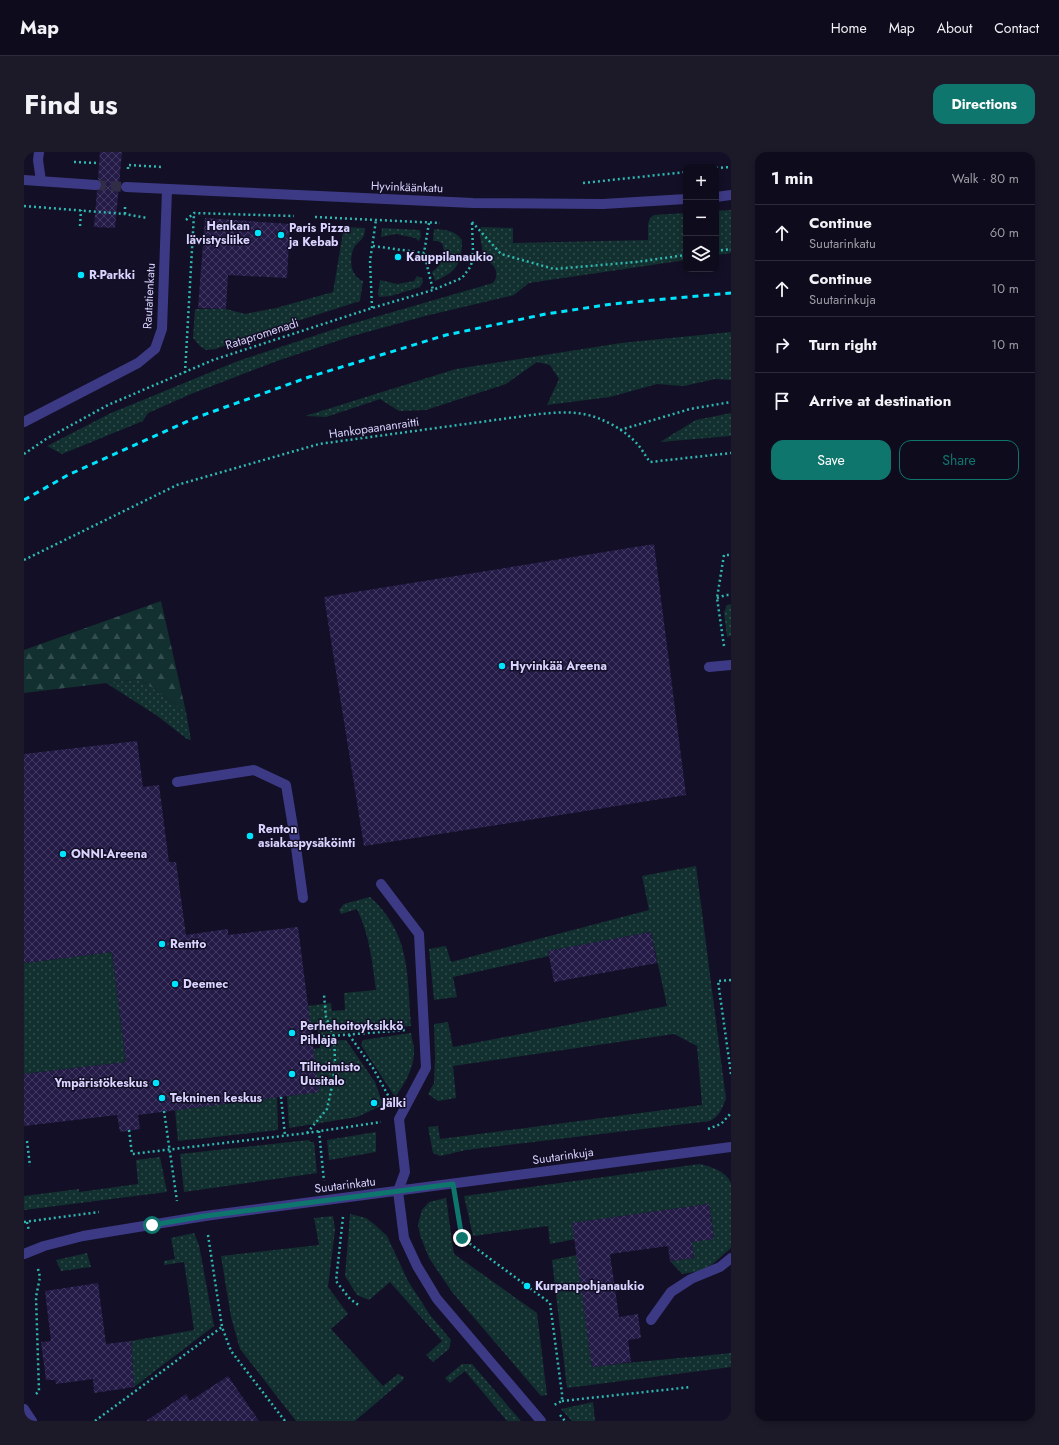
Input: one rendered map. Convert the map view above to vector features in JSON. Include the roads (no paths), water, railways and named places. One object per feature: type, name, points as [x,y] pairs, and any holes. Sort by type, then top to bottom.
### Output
[{"type":"street","points":[[39,152],[38,160],[41,181]]},
{"type":"street","points":[[24,180],[96,185]]},
{"type":"street","name":"Hyvinkäänkatu","points":[[126,188],[473,203],[603,204],[683,199]]},
{"type":"street","name":"Rautatienkatu","points":[[24,422],[138,363],[155,349],[162,329],[167,190]]},
{"type":"street","points":[[719,197],[731,195]]},
{"type":"street","points":[[708,667],[729,666]]},
{"type":"street","points":[[177,782],[254,770],[286,785],[303,898]]},
{"type":"street","points":[[381,884],[419,934],[426,1068],[399,1120],[405,1172],[398,1192],[404,1238],[416,1266],[437,1299],[540,1420]]},
{"type":"street","name":"Suutarinkuja","points":[[398,1192],[731,1147]]},
{"type":"street","name":"Suutarinkatu","points":[[29,1252],[91,1234],[205,1216],[398,1192]]},
{"type":"street","points":[[651,1320],[671,1292],[691,1280],[720,1267],[731,1258]]},
{"type":"street","points":[[24,1409],[32,1421]]},
{"type":"tunnel","points":[[96,185],[126,187]]},
{"type":"railway","points":[[24,500],[68,475],[195,418],[309,377],[446,335],[546,314],[612,304],[731,293]]},
{"type":"place","name":"Henkan lävistysliike","points":[[258,233]]},
{"type":"place","name":"Paris Pizza ja Kebab","points":[[281,235]]},
{"type":"place","name":"Kauppilanaukio","points":[[398,257]]},
{"type":"place","name":"R-Parkki","points":[[81,275]]},
{"type":"place","name":"Hyvinkää Areena","points":[[502,666]]},
{"type":"place","name":"Renton asiakaspysäköinti","points":[[250,836]]},
{"type":"place","name":"ONNI-Areena","points":[[63,854]]},
{"type":"place","name":"Rentto","points":[[162,944]]},
{"type":"place","name":"Deemec","points":[[175,984]]},
{"type":"place","name":"Perhehoitoyksikkö Pihlaja","points":[[292,1033]]},
{"type":"place","name":"Tilitoimisto Uusitalo","points":[[292,1074]]},
{"type":"place","name":"Ympäristökeskus","points":[[156,1083]]},
{"type":"place","name":"Tekninen keskus","points":[[162,1098]]},
{"type":"place","name":"Jälki","points":[[374,1103]]},
{"type":"place","name":"Kurpanpohjanaukio","points":[[527,1286]]}]
